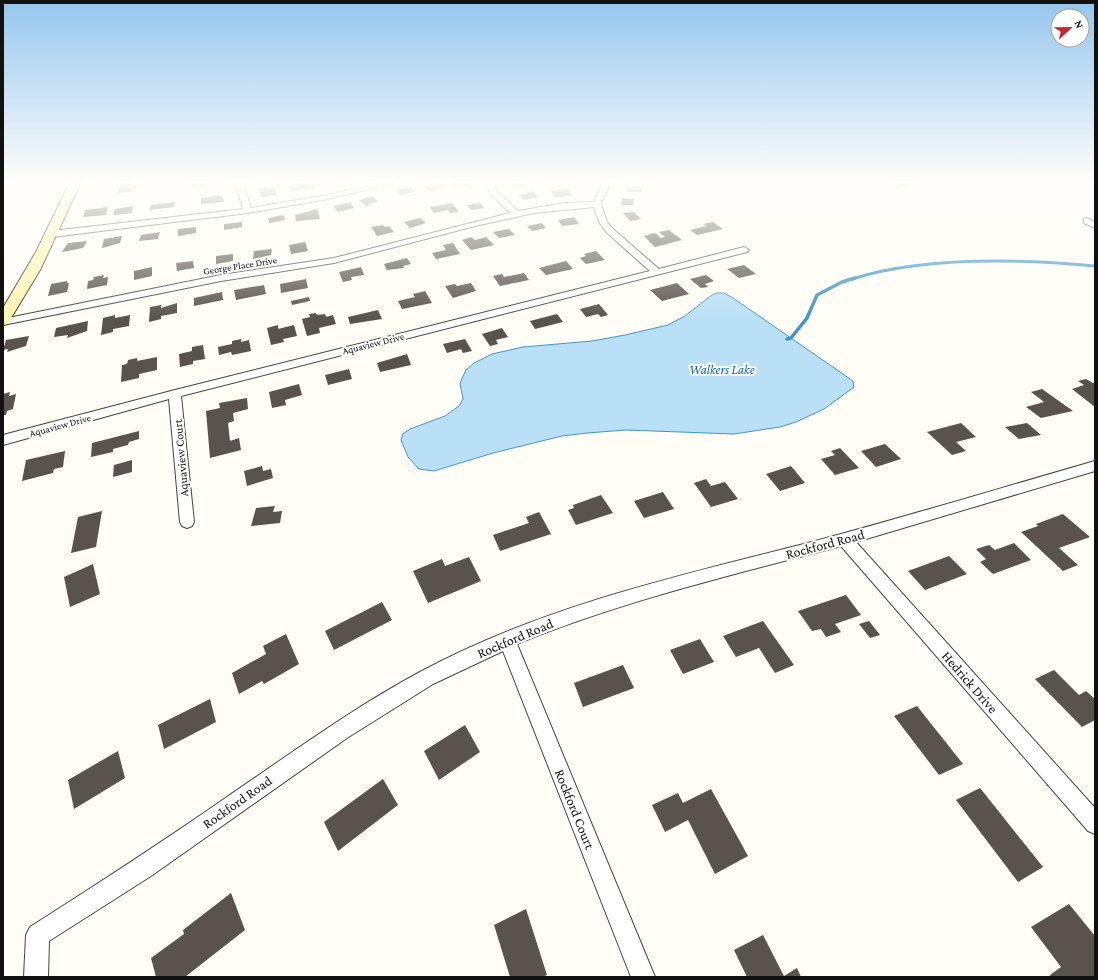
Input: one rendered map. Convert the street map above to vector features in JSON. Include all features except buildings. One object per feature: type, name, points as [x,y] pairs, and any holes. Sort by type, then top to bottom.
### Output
[{"type":"street","points":[[3,321],[23,289],[55,228]]},
{"type":"street","points":[[52,234],[105,228]]},
{"type":"street","name":"George Place Drive","points":[[3,321],[223,278],[344,259],[398,246],[458,228]]},
{"type":"street","points":[[607,228],[656,271]]},
{"type":"street","name":"Aquaview Drive","points":[[3,440],[174,394],[744,250]]},
{"type":"street","name":"Aquaview Court","points":[[174,394],[187,522]]},
{"type":"street","name":"Rockford Road","points":[[36,977],[38,935],[143,868],[340,731],[427,678],[507,640],[564,617],[649,591],[844,539],[1095,466]]},
{"type":"street","name":"Hedrick Drive","points":[[844,539],[1095,824]]},
{"type":"street","name":"Rockford Court","points":[[507,640],[643,977]]},
{"type":"water","name":"Walkers Lake","points":[[724,293],[733,298],[853,381],[854,387],[824,409],[796,422],[780,427],[734,434],[626,430],[562,436],[493,453],[434,471],[419,469],[408,457],[401,440],[403,434],[410,429],[445,416],[459,406],[463,399],[460,383],[466,370],[474,363],[492,354],[523,347],[592,341],[668,325],[685,316],[712,295]]},
{"type":"waterway","points":[[852,279],[910,266],[972,261],[1035,262],[1095,266]]},
{"type":"waterway","points":[[787,339],[791,338],[807,318],[817,295],[842,282],[855,278]]}]
